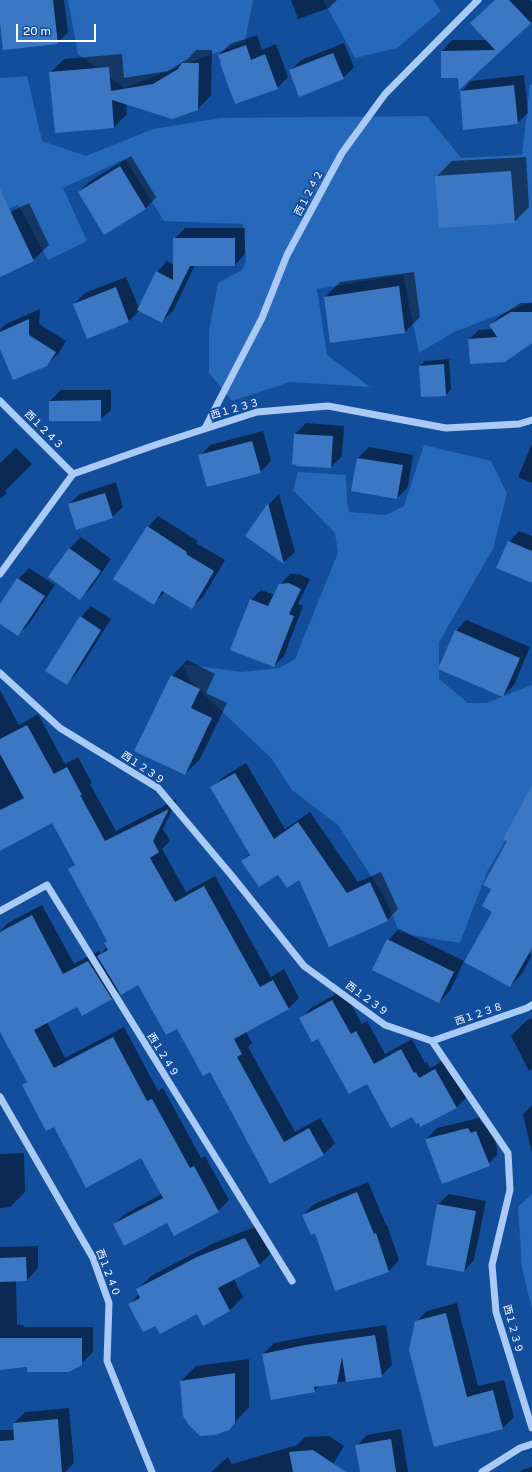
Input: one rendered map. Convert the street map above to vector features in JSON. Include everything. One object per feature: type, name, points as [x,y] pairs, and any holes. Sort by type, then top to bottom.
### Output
[{"type":"street","name":"西１２４２","points":[[205,428],[262,318],[287,255],[342,153],[385,94],[478,0]]},
{"type":"street","name":"西１２４３","points":[[0,401],[73,474]]},
{"type":"street","name":"西１２３３","points":[[73,474],[205,428],[257,412],[328,406],[446,428],[519,424],[532,420]]},
{"type":"street","points":[[0,574],[73,474]]},
{"type":"street","name":"西１２３９","points":[[0,673],[60,728],[158,788],[232,876],[304,966],[385,1025],[432,1041],[508,1153],[510,1190],[492,1265],[496,1312],[532,1428]]},
{"type":"street","name":"西１２４９","points":[[0,911],[47,885],[292,1281]]},
{"type":"street","name":"西１２３８","points":[[432,1041],[532,1005]]},
{"type":"street","name":"西１２４０","points":[[0,1097],[93,1258],[109,1304],[108,1361],[152,1472]]},
{"type":"street","points":[[482,1472],[520,1448],[532,1444]]},
{"type":"shaded area","points":[[68,0],[253,0],[245,42],[124,88],[78,54]]},
{"type":"shaded area","points":[[323,0],[433,0],[441,11],[397,48],[355,58]]},
{"type":"shaded area","points":[[27,76],[42,141],[86,156],[153,129],[221,118],[427,116],[461,158],[522,155],[530,85],[532,85],[532,302],[454,332],[419,353],[403,275],[317,289],[327,355],[370,387],[290,382],[232,401],[209,373],[209,331],[218,283],[242,270],[246,261],[243,224],[164,221],[125,159],[63,188],[87,241],[48,260],[18,205],[0,212],[0,78]]},
{"type":"shaded area","points":[[424,445],[491,461],[507,494],[493,549],[439,642],[439,679],[468,703],[486,703],[532,685],[532,795],[487,872],[460,943],[400,933],[384,896],[338,825],[292,790],[272,759],[190,681],[183,664],[242,672],[279,668],[295,659],[338,553],[335,533],[293,490],[298,472],[346,475],[349,512],[386,515],[404,506]]},
{"type":"shaded area","points":[[532,1194],[532,1309],[522,1268],[518,1207]]},
{"type":"building","points":[[0,0],[53,0],[58,44],[3,50],[0,22]]},
{"type":"building","points":[[495,0],[509,0],[531,23],[459,90],[458,78],[441,78],[441,51],[495,50],[470,23]]},
{"type":"building","points":[[246,45],[251,60],[265,54],[278,89],[235,104],[218,55]]},
{"type":"building","points":[[333,53],[344,79],[299,97],[289,70]]},
{"type":"building","points":[[182,63],[199,63],[198,110],[172,119],[112,100],[114,128],[55,133],[49,72],[109,67],[111,91],[153,84],[178,69]]},
{"type":"building","points":[[514,85],[518,124],[463,130],[460,91]]},
{"type":"building","points":[[120,166],[146,209],[104,235],[78,192]]},
{"type":"building","points":[[511,171],[515,223],[439,228],[435,176]]},
{"type":"building","points":[[0,189],[34,261],[0,277]]},
{"type":"building","points":[[173,238],[235,238],[235,266],[190,266],[162,323],[137,310],[156,271],[173,280]]},
{"type":"building","points":[[399,286],[405,333],[330,343],[324,297]]},
{"type":"building","points":[[116,287],[129,322],[87,339],[73,304]]},
{"type":"building","points":[[511,312],[532,312],[532,343],[505,362],[470,364],[468,339],[497,337],[489,325]]},
{"type":"building","points":[[29,319],[29,335],[56,352],[47,366],[13,380],[0,349],[0,332]]},
{"type":"building","points":[[444,364],[446,396],[421,397],[419,366]]},
{"type":"building","points":[[101,400],[101,421],[49,421],[49,401]]},
{"type":"building","points":[[294,434],[333,436],[331,468],[295,466],[297,464],[292,465]]},
{"type":"building","points":[[252,441],[261,473],[207,487],[198,455]]},
{"type":"building","points":[[357,458],[403,465],[397,499],[351,491]]},
{"type":"building","points":[[105,493],[113,518],[76,530],[68,504]]},
{"type":"building","points":[[268,503],[284,564],[245,536]]},
{"type":"building","points":[[147,526],[187,552],[186,554],[214,571],[192,609],[162,591],[154,605],[113,579]]},
{"type":"building","points":[[508,541],[532,551],[532,583],[496,568]]},
{"type":"building","points":[[69,548],[101,571],[80,600],[48,577]]},
{"type":"building","points":[[17,578],[45,596],[18,636],[0,624],[0,604]]},
{"type":"building","points":[[289,583],[301,589],[289,614],[294,616],[274,667],[230,650],[250,599],[268,606],[279,584]]},
{"type":"building","points":[[80,616],[101,630],[67,685],[45,671]]},
{"type":"building","points":[[455,630],[520,658],[503,697],[438,669]]},
{"type":"building","points":[[171,675],[200,689],[191,708],[212,718],[185,775],[134,751]]},
{"type":"building","points":[[27,725],[54,774],[67,767],[82,795],[80,795],[105,841],[169,809],[153,841],[159,852],[150,858],[175,902],[204,886],[260,987],[273,980],[289,1009],[234,1039],[242,1054],[237,1057],[284,1142],[309,1128],[324,1155],[270,1184],[210,1072],[203,1076],[177,1029],[166,1035],[138,985],[121,995],[97,956],[108,950],[104,943],[107,941],[68,869],[75,865],[52,823],[0,851],[0,810],[24,798],[0,754],[0,739]]},
{"type":"building","points":[[235,773],[274,839],[298,822],[347,893],[370,882],[388,921],[329,947],[299,880],[287,888],[278,875],[259,887],[241,861],[250,855],[210,787]]},
{"type":"building","points":[[532,785],[532,948],[510,987],[464,962],[492,912],[482,906],[491,889],[483,885],[507,841],[503,839]]},
{"type":"building","points":[[32,915],[63,974],[88,961],[112,999],[82,1016],[77,1007],[34,1030],[54,1068],[113,1037],[147,1101],[152,1099],[190,1168],[194,1166],[219,1212],[174,1236],[167,1223],[124,1246],[113,1224],[163,1198],[141,1158],[86,1188],[54,1127],[46,1131],[22,1085],[27,1082],[0,1032],[0,932]]},
{"type":"building","points":[[387,939],[454,972],[439,1003],[372,970]]},
{"type":"building","points":[[332,1000],[351,1034],[356,1031],[374,1064],[401,1049],[414,1073],[416,1072],[419,1078],[435,1069],[457,1108],[420,1127],[419,1123],[416,1124],[412,1117],[391,1128],[367,1084],[349,1094],[318,1039],[312,1042],[299,1018]]},
{"type":"building","points":[[468,1128],[471,1133],[476,1131],[490,1166],[442,1184],[425,1139]]},
{"type":"building","points":[[357,1192],[374,1234],[376,1233],[389,1272],[335,1291],[315,1233],[311,1235],[302,1215]]},
{"type":"building","points":[[437,1204],[476,1211],[464,1272],[426,1265]]},
{"type":"building","points":[[245,1238],[260,1266],[218,1288],[230,1311],[203,1326],[197,1314],[160,1334],[155,1326],[143,1332],[128,1304],[140,1298],[136,1289],[197,1257]]},
{"type":"building","points":[[26,1257],[27,1281],[0,1282],[0,1258]]},
{"type":"building","points":[[446,1313],[467,1397],[493,1390],[503,1429],[434,1447],[409,1350],[415,1321]]},
{"type":"building","points":[[375,1335],[382,1377],[346,1382],[342,1357],[337,1384],[314,1387],[315,1392],[271,1400],[262,1354],[305,1345]]},
{"type":"building","points":[[0,1338],[82,1338],[82,1365],[69,1372],[27,1372],[27,1367],[0,1370]]},
{"type":"building","points":[[235,1373],[235,1423],[229,1430],[215,1435],[200,1436],[189,1425],[183,1416],[180,1381]]},
{"type":"building","points":[[58,1419],[62,1472],[0,1472],[0,1441],[14,1440],[13,1423]]},
{"type":"building","points":[[391,1439],[396,1472],[360,1472],[355,1445]]},
{"type":"building","points":[[313,1450],[346,1472],[293,1472],[289,1452]]}]
